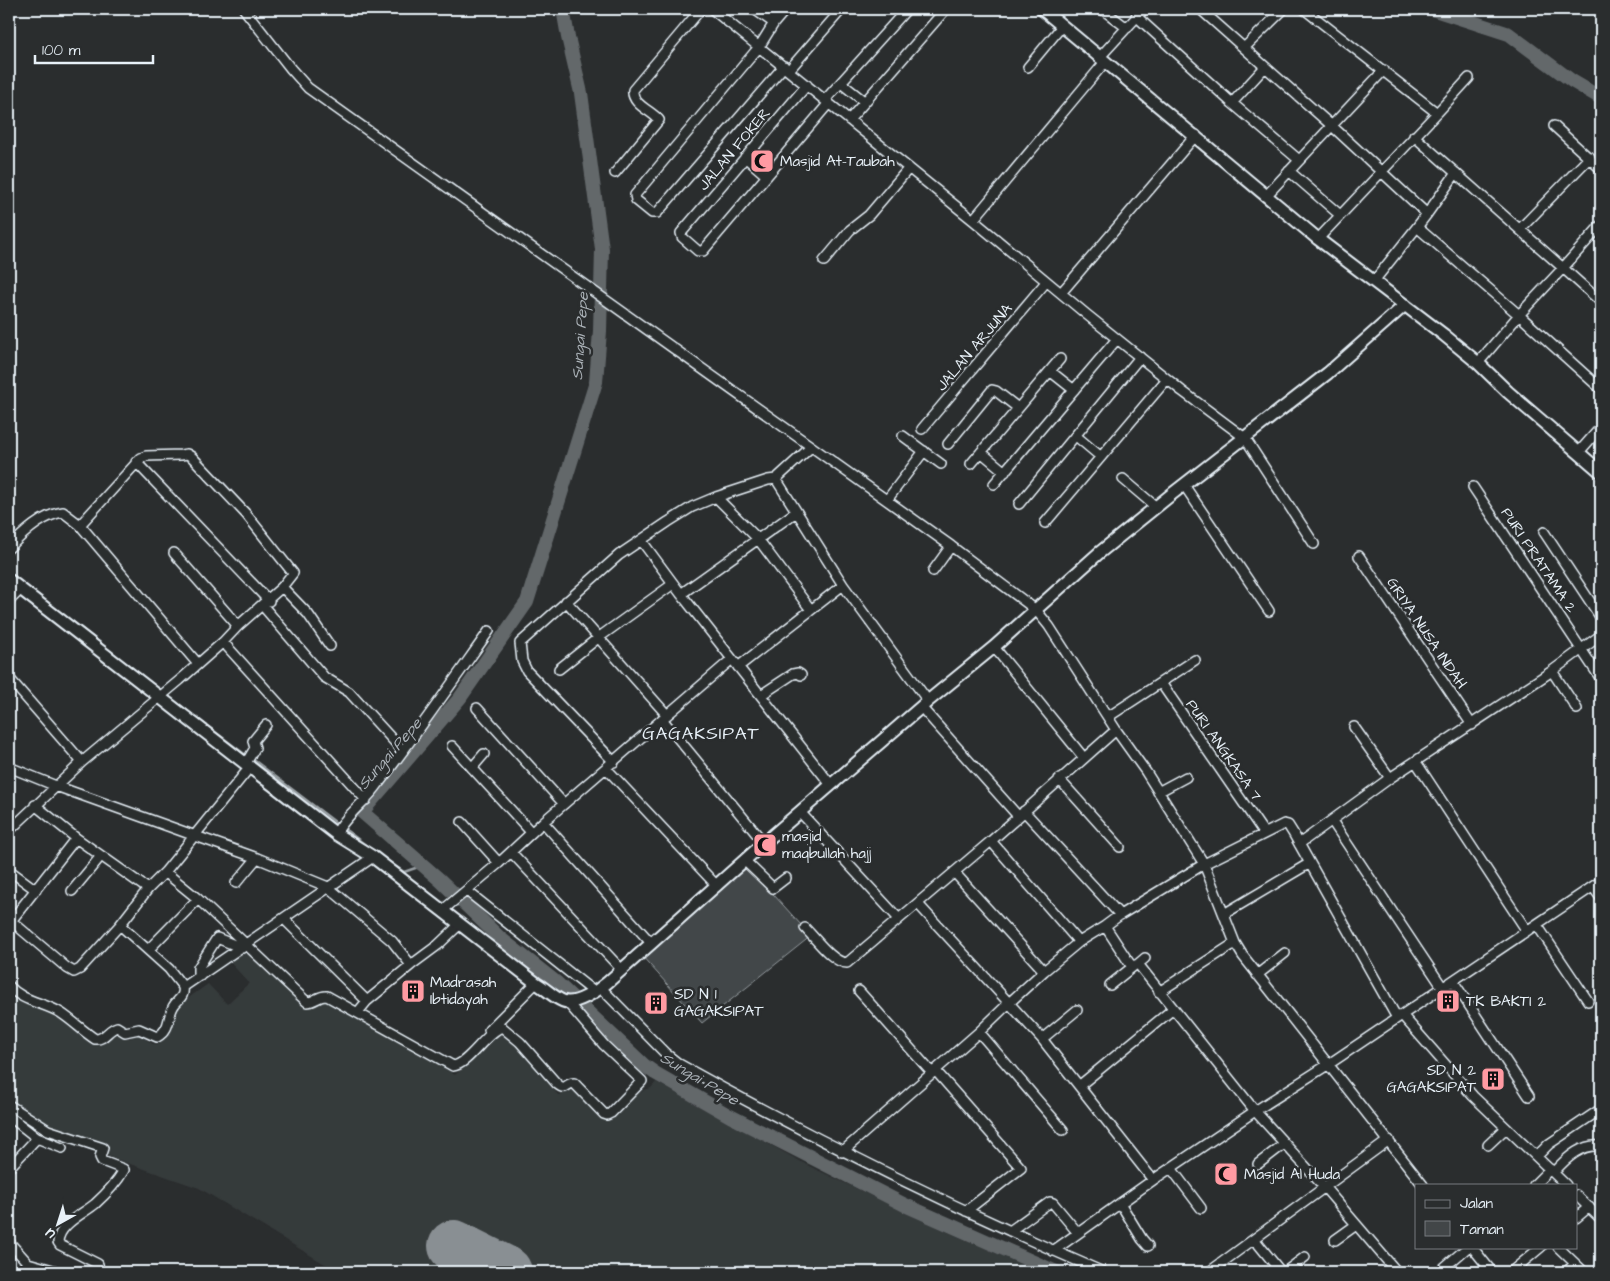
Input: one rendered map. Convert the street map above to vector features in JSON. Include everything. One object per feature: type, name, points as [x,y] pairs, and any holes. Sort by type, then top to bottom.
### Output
[{"type":"main road","points":[[1042,9],[1196,135],[1266,196],[1478,363],[1508,392],[1601,472]]},
{"type":"main road","points":[[9,580],[160,696],[249,760],[337,832],[447,907],[460,924],[536,984],[561,1000],[571,1002],[595,992],[622,970],[764,843],[1036,610],[1099,553],[1328,373],[1405,305]]},
{"type":"street","points":[[244,9],[308,88],[951,546],[1036,610],[1065,650],[1204,864],[1235,943],[1257,975],[1330,1064],[1422,1184]]},
{"type":"street","points":[[615,173],[659,120],[634,100],[633,90],[701,9]]},
{"type":"street","points":[[712,9],[974,220],[1046,282],[1244,438],[1314,544]]},
{"type":"street","points":[[754,9],[774,23]]},
{"type":"street","points":[[786,9],[774,23],[759,47],[635,195],[636,200],[652,213],[657,212],[786,68],[842,9]]},
{"type":"street","points":[[745,158],[767,176],[841,82],[907,9]]},
{"type":"street","points":[[849,120],[946,9]]},
{"type":"street","points":[[1102,9],[1127,28]]},
{"type":"street","points":[[974,220],[1136,16],[1144,9]]},
{"type":"street","points":[[1200,9],[1332,126],[1427,214]]},
{"type":"street","points":[[1244,48],[1284,9]]},
{"type":"street","points":[[1304,9],[1437,113]]},
{"type":"street","points":[[1136,16],[1232,103],[1299,160]]},
{"type":"street","points":[[1028,68],[1062,26]]},
{"type":"street","points":[[1232,103],[1265,67]]},
{"type":"street","points":[[1266,196],[1384,70]]},
{"type":"street","points":[[1318,238],[1469,78]]},
{"type":"street","points":[[841,82],[865,102]]},
{"type":"street","name":"JALAN FOKER","points":[[767,176],[703,251],[698,252],[682,238],[682,231],[807,85]]},
{"type":"street","points":[[1554,126],[1601,169]]},
{"type":"street","points":[[1061,294],[1196,135]]},
{"type":"street","points":[[1414,136],[1520,228],[1601,302]]},
{"type":"street","points":[[1520,228],[1590,157]]},
{"type":"street","points":[[824,261],[850,230],[869,215],[909,168]]},
{"type":"street","points":[[1289,171],[1340,215]]},
{"type":"street","points":[[1374,281],[1417,228],[1456,173]]},
{"type":"street","points":[[1478,363],[1519,315],[1601,226]]},
{"type":"street","points":[[1417,228],[1519,315],[1601,389]]},
{"type":"street","name":"JALAN ARJUNA","points":[[922,429],[1046,282]]},
{"type":"street","points":[[994,484],[1117,339]]},
{"type":"street","points":[[1019,504],[1140,357]]},
{"type":"street","points":[[971,464],[1060,359]]},
{"type":"street","points":[[1050,371],[1074,390]]},
{"type":"street","points":[[1045,523],[1167,379]]},
{"type":"street","points":[[948,444],[992,390],[1018,408]]},
{"type":"street","points":[[1579,452],[1601,427]]},
{"type":"street","points":[[903,436],[941,464]]},
{"type":"street","points":[[1076,436],[1101,457]]},
{"type":"street","points":[[717,886],[527,671],[522,661],[519,646],[522,640],[619,555],[692,507],[716,497],[776,479],[810,447]]},
{"type":"street","points":[[886,500],[924,451]]},
{"type":"street","points":[[981,452],[1005,472]]},
{"type":"street","points":[[9,831],[82,762],[223,642],[238,626],[282,588],[293,573],[246,514],[187,454],[146,456],[136,462],[80,525]]},
{"type":"street","points":[[136,462],[265,603],[324,677],[349,692],[403,751]]},
{"type":"street","points":[[1123,478],[1156,507]]},
{"type":"street","points":[[776,479],[843,585],[925,704],[1021,814],[1120,915]]},
{"type":"street","points":[[1184,485],[1269,611]]},
{"type":"street","name":"PURI PRATAMA 2","points":[[1474,487],[1601,679]]},
{"type":"street","points":[[716,497],[758,540],[811,610]]},
{"type":"street","points":[[9,548],[20,536],[54,514],[63,512],[80,525],[198,664]]},
{"type":"street","points":[[681,594],[796,512]]},
{"type":"street","points":[[1544,532],[1601,618]]},
{"type":"street","points":[[641,540],[673,584],[831,785]]},
{"type":"street","points":[[933,571],[951,546]]},
{"type":"street","points":[[174,553],[238,626]]},
{"type":"street","name":"GRIYA NUSA INDAH","points":[[1359,556],[1472,725]]},
{"type":"street","points":[[559,669],[598,638],[673,584]]},
{"type":"street","points":[[738,667],[843,585]]},
{"type":"street","points":[[282,588],[308,614],[330,646]]},
{"type":"street","points":[[9,601],[21,589]]},
{"type":"street","points":[[566,601],[664,717],[764,843]]},
{"type":"street","points":[[337,832],[344,822],[366,800],[489,631]]},
{"type":"street","points":[[1299,844],[1390,778],[1552,671],[1601,635]]},
{"type":"street","points":[[223,642],[366,800]]},
{"type":"street","points":[[994,646],[1084,758]]},
{"type":"street","points":[[447,907],[499,863],[531,832],[732,660]]},
{"type":"street","points":[[1108,717],[1195,660]]},
{"type":"street","points":[[1552,671],[1577,709]]},
{"type":"street","points":[[761,695],[793,674],[798,673],[801,675]]},
{"type":"street","points":[[9,678],[82,762]]},
{"type":"street","name":"PURI ANGKASA 7","points":[[1160,683],[1264,833]]},
{"type":"street","points":[[477,708],[564,804]]},
{"type":"street","points":[[76,838],[10,920],[74,972],[80,969],[120,925],[148,889],[166,872],[249,760],[255,748],[253,741],[266,726]]},
{"type":"street","points":[[1354,727],[1390,778]]},
{"type":"street","points":[[805,928],[838,961],[847,964],[991,841],[1116,730]]},
{"type":"street","points":[[452,746],[531,832]]},
{"type":"street","points":[[472,768],[484,754]]},
{"type":"street","points":[[1416,762],[1527,931]]},
{"type":"street","points":[[9,767],[56,786],[257,858],[328,887],[392,941],[411,965]]},
{"type":"street","points":[[1158,792],[1186,777]]},
{"type":"street","points":[[1059,779],[1120,847]]},
{"type":"street","points":[[35,805],[76,838],[148,889]]},
{"type":"street","points":[[800,812],[899,920]]},
{"type":"street","points":[[1332,821],[1443,988]]},
{"type":"street","points":[[462,822],[499,863]]},
{"type":"street","points":[[543,822],[651,943]]},
{"type":"street","points":[[842,1152],[979,1032],[1044,971],[1079,942],[1204,864],[1284,824],[1291,829],[1400,1017],[1505,1129],[1537,1156],[1565,1184]]},
{"type":"street","points":[[991,841],[1079,942]]},
{"type":"street","points":[[511,852],[622,970]]},
{"type":"street","points":[[72,891],[102,856]]},
{"type":"street","points":[[183,987],[373,857]]},
{"type":"street","points":[[236,883],[257,858]]},
{"type":"street","points":[[745,861],[773,888],[786,878]]},
{"type":"street","points":[[1224,914],[1310,863]]},
{"type":"street","points":[[9,870],[36,890]]},
{"type":"street","points":[[166,872],[198,900],[244,947],[307,1002],[327,996],[453,1066],[461,1064],[493,1032],[502,1027],[520,1042],[561,1088],[574,1083],[604,1114],[611,1114],[642,1081],[604,1044],[571,1002]]},
{"type":"street","points":[[954,872],[1044,971]]},
{"type":"street","points":[[1053,1251],[1255,1111],[1330,1064],[1597,884],[1601,898]]},
{"type":"street","points":[[465,892],[595,992],[679,1064],[842,1152],[966,1211],[1103,1272]]},
{"type":"street","points":[[148,950],[198,900]]},
{"type":"street","points":[[918,904],[1042,1039],[1153,1180]]},
{"type":"street","points":[[284,919],[367,1001]]},
{"type":"street","points":[[358,1012],[367,1001],[438,945],[460,924]]},
{"type":"street","points":[[9,986],[19,996],[62,1014],[98,1040],[105,1036],[112,1028],[117,1027],[125,1032],[139,1030],[158,1037],[170,1020],[174,1005],[182,998],[183,987],[148,950],[120,925]]},
{"type":"street","points":[[1537,925],[1588,1001]]},
{"type":"street","points":[[1105,926],[1138,963],[1158,992],[1255,1111],[1325,1188],[1397,1272]]},
{"type":"street","points":[[200,976],[198,968],[218,938],[244,947]]},
{"type":"street","points":[[1158,992],[1235,943]]},
{"type":"street","points":[[1257,975],[1285,953]]},
{"type":"street","points":[[1110,985],[1138,963]]},
{"type":"street","points":[[1453,981],[1529,1096]]},
{"type":"street","points":[[465,1053],[536,984]]},
{"type":"street","points":[[859,991],[1021,1168],[966,1211]]},
{"type":"street","points":[[1079,1086],[1173,1009]]},
{"type":"street","points":[[1042,1039],[1077,1010]]},
{"type":"street","points":[[979,1032],[1063,1130]]},
{"type":"street","points":[[9,1105],[48,1130],[103,1148],[100,1157],[102,1161],[124,1170],[96,1203],[73,1218],[58,1236],[60,1245],[98,1264],[99,1272]]},
{"type":"street","points":[[1537,1156],[1549,1144],[1601,1109]]},
{"type":"street","points":[[9,1116],[37,1138],[62,1148]]},
{"type":"street","points":[[1488,1145],[1505,1129]]},
{"type":"street","points":[[9,1168],[37,1138]]},
{"type":"street","points":[[1209,1272],[1389,1140]]},
{"type":"street","points":[[1258,1164],[1284,1144]]},
{"type":"street","points":[[1535,1184],[1579,1151],[1592,1146],[1601,1146]]},
{"type":"street","points":[[1171,1168],[1201,1208]]},
{"type":"street","points":[[1578,1197],[1601,1219]]},
{"type":"street","points":[[1010,1231],[1050,1202],[1053,1203],[1078,1233]]},
{"type":"street","points":[[1120,1203],[1148,1246]]},
{"type":"street","points":[[1578,1216],[1589,1207]]},
{"type":"street","points":[[1335,1240],[1356,1225]]},
{"type":"street","points":[[1254,1240],[1281,1272]]},
{"type":"street","points":[[9,1242],[28,1263],[60,1272]]},
{"type":"street","points":[[1439,1272],[1469,1248]]},
{"type":"street","points":[[1471,1248],[1492,1272]]},
{"type":"street","points":[[1511,1272],[1540,1248]]},
{"type":"street","points":[[1559,1248],[1584,1272]]},
{"type":"street","points":[[1285,1272],[1304,1257]]},
{"type":"street","points":[[19,1272],[28,1263]]},
{"type":"street","points":[[1566,1272],[1575,1264]]},
{"type":"shaded area","points":[[248,948],[308,1006],[315,1006],[324,999],[332,1001],[340,1010],[388,1032],[455,1075],[499,1033],[505,1033],[558,1095],[573,1088],[607,1121],[611,1120],[631,1099],[644,1090],[651,1088],[656,1082],[809,1166],[950,1233],[1040,1272],[338,1272],[199,1188],[107,1156],[109,1148],[46,1125],[9,1100],[9,994],[14,1000],[59,1016],[95,1044],[100,1045],[104,1043],[110,1034],[115,1032],[130,1038],[138,1034],[153,1044],[158,1044],[175,1019],[177,1006],[208,984],[227,1004],[249,983],[228,960]]},
{"type":"green space","points":[[746,864],[811,936],[702,1023],[641,955]]},
{"type":"waterway","name":"Sungai Pepe","points":[[563,9],[581,93],[602,249],[600,331],[596,382],[527,602],[460,698],[362,812],[440,880],[500,938],[557,983],[645,1066],[655,1073],[730,1116],[905,1205],[1056,1272]]},
{"type":"waterway","points":[[1432,9],[1509,34],[1572,81],[1601,98]]},
{"type":"waterway","points":[[72,621],[139,674]]},
{"type":"waterway","points":[[165,694],[247,756]]},
{"type":"waterway","points":[[251,758],[339,825]]},
{"type":"waterway","points":[[343,828],[375,852]]},
{"type":"waterway","points":[[389,862],[404,872],[424,865]]},
{"type":"taxiway","points":[[449,1272],[459,1260],[478,1252],[492,1255],[509,1272]]},
{"type":"runway","points":[[454,1246],[506,1272]]},
{"type":"place","name":"Masjid At-Taubah","points":[[762,161]]},
{"type":"place","name":"masjid maqbullah hajj","points":[[765,845]]},
{"type":"place","name":"Madrasah Ibtidayah","points":[[413,991]]},
{"type":"place","name":"TK BAKTI 2","points":[[1448,1001]]},
{"type":"place","name":"SD N 1 GAGAKSIPAT","points":[[656,1003]]},
{"type":"place","name":"SD N 2 GAGAKSIPAT","points":[[1493,1079]]},
{"type":"place","name":"Masjid Al Huda","points":[[1226,1174]]},
{"type":"district","name":"GAGAKSIPAT","points":[[701,733]]}]
